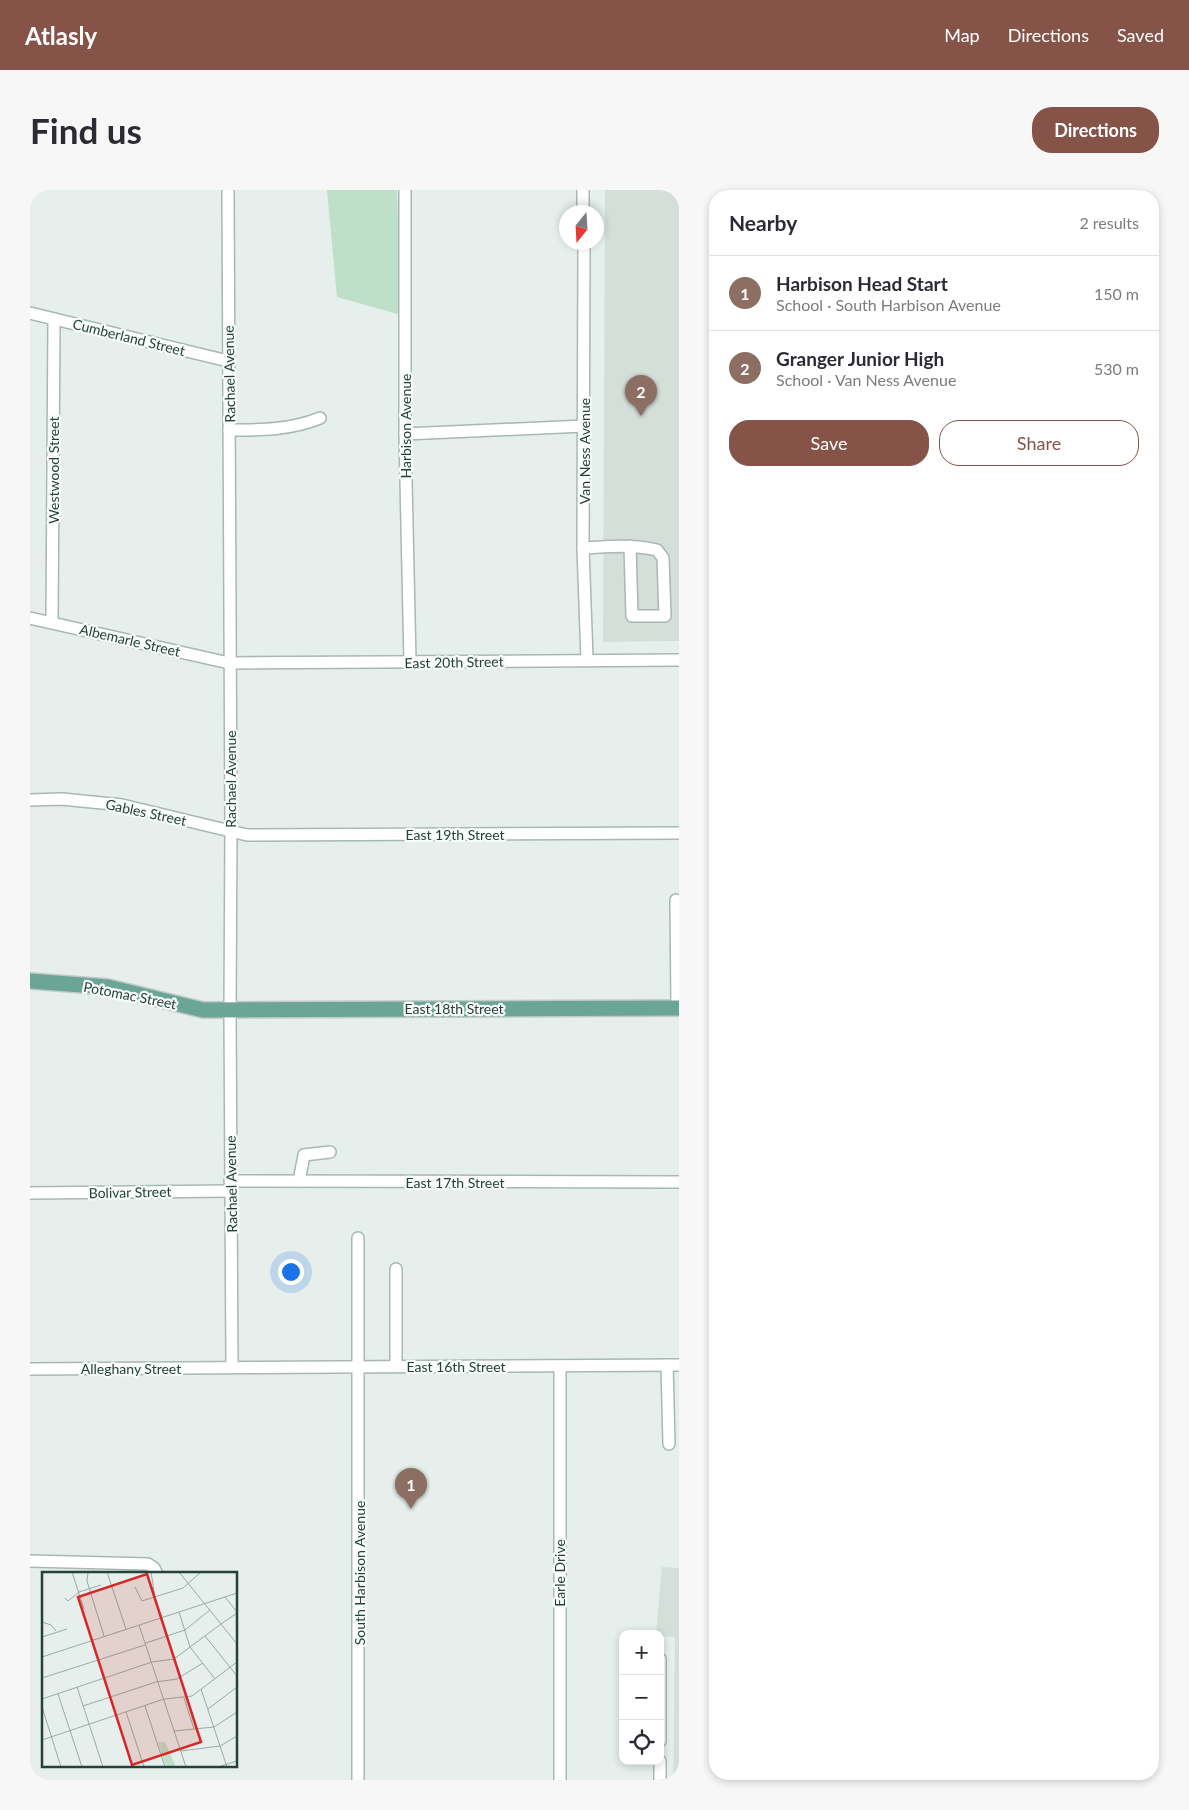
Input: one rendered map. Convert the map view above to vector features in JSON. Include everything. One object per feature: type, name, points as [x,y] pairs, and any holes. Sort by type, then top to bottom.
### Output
[{"type":"main road","name":"Potomac Street","points":[[30,981],[108,987],[203,1010],[230,1011]]},
{"type":"main road","name":"East 18th Street","points":[[230,1011],[432,1008],[678,1008]]},
{"type":"street","name":"Rachael Avenue","points":[[228,190],[232,1367]]},
{"type":"street","name":"Harbison Avenue","points":[[405,190],[405,434],[410,662]]},
{"type":"street","points":[[583,190],[584,205]]},
{"type":"street","name":"Van Ness Avenue","points":[[584,250],[583,548],[587,659]]},
{"type":"street","name":"Cumberland Street","points":[[30,313],[228,361]]},
{"type":"street","name":"Westwood Street","points":[[52,622],[54,318]]},
{"type":"street","points":[[230,430],[291,428],[320,418]]},
{"type":"street","points":[[405,434],[584,426]]},
{"type":"street","points":[[583,548],[630,546],[639,546],[657,550],[663,558],[665,616],[632,616],[630,546]]},
{"type":"street","name":"Albemarle Street","points":[[30,618],[230,663]]},
{"type":"street","name":"East 20th Street","points":[[230,663],[587,659],[679,660]]},
{"type":"street","name":"Gables Street","points":[[30,800],[62,799],[122,805],[230,831]]},
{"type":"street","name":"East 19th Street","points":[[230,831],[246,835],[679,833]]},
{"type":"street","points":[[676,900],[678,1008]]},
{"type":"street","points":[[299,1182],[304,1155],[330,1152]]},
{"type":"street","name":"East 17th Street","points":[[231,1186],[299,1182],[679,1182]]},
{"type":"street","name":"Bolivar Street","points":[[30,1193],[231,1186]]},
{"type":"street","name":"South Harbison Avenue","points":[[358,1238],[358,1780]]},
{"type":"street","points":[[396,1269],[396,1366]]},
{"type":"street","points":[[669,1444],[673,1365]]},
{"type":"street","name":"East 16th Street","points":[[232,1367],[673,1365]]},
{"type":"street","name":"Earle Drive","points":[[560,1366],[560,1780]]},
{"type":"street","name":"Alleghany Street","points":[[30,1368],[232,1367]]},
{"type":"street","points":[[30,1561],[148,1564],[156,1571]]},
{"type":"street","points":[[660,1675],[660,1720]]},
{"type":"street","points":[[660,1765],[660,1780]]},
{"type":"shaded area","points":[[605,190],[679,190],[679,641],[603,642]]},
{"type":"shaded area","points":[[662,1567],[679,1568],[679,1780],[673,1780],[675,1637],[664,1636],[664,1630],[656,1630]]},
{"type":"green space","points":[[327,190],[397,190],[401,315],[337,297]]},
{"type":"place","name":"Granger Junior High","points":[[641,416]]},
{"type":"place","name":"Harbison Head Start","points":[[411,1509]]}]
